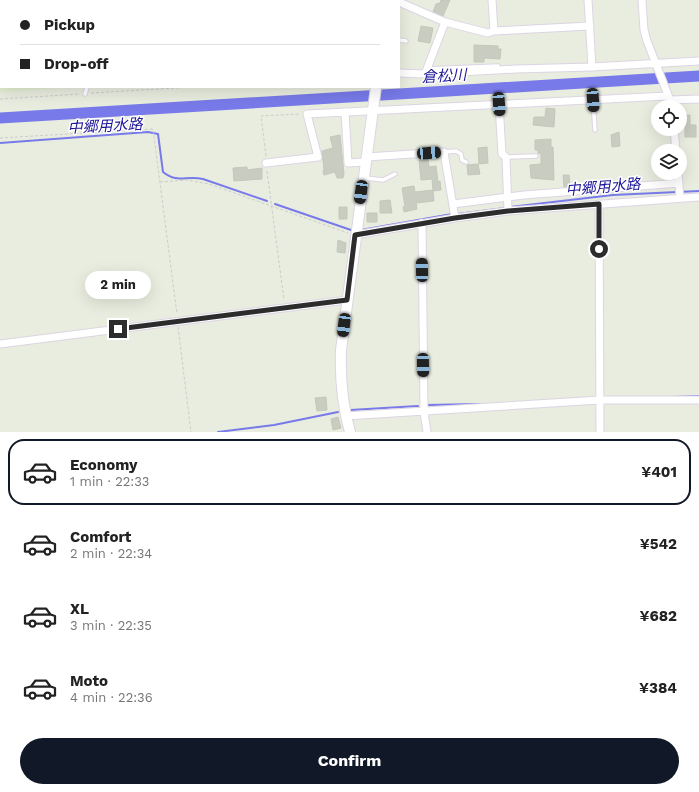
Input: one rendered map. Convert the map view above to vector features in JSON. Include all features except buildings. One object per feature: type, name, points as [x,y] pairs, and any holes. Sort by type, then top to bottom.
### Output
[{"type":"street","points":[[492,0],[494,31]]},
{"type":"street","points":[[588,0],[592,67]]},
{"type":"street","points":[[642,0],[644,30],[669,100]]},
{"type":"street","points":[[400,3],[444,22],[488,33],[494,31],[590,26]]},
{"type":"street","points":[[426,71],[444,22]]},
{"type":"street","points":[[400,72],[592,67],[699,61]]},
{"type":"street","points":[[350,432],[345,416],[340,378],[341,350],[355,235],[376,88]]},
{"type":"street","points":[[684,100],[699,99]]},
{"type":"street","points":[[266,163],[318,157],[307,114],[549,101],[651,101]]},
{"type":"street","points":[[499,104],[502,154],[506,157],[508,211]]},
{"type":"street","points":[[345,112],[348,163],[366,159],[444,152],[455,218]]},
{"type":"street","points":[[679,180],[680,198]]},
{"type":"street","points":[[453,204],[507,197],[679,183]]},
{"type":"street","points":[[355,235],[422,223],[508,211],[699,197]]},
{"type":"street","points":[[599,204],[600,432]]},
{"type":"street","points":[[422,223],[424,412],[427,432]]},
{"type":"street","points":[[0,344],[347,300]]},
{"type":"street","points":[[345,416],[600,400],[699,400]]},
{"type":"lane","points":[[400,40],[406,41]]},
{"type":"lane","points":[[426,71],[498,66]]},
{"type":"lane","points":[[85,94],[86,88]]},
{"type":"lane","points":[[593,100],[595,130]]},
{"type":"lane","points":[[444,152],[456,151],[461,154],[462,160],[466,162]]},
{"type":"lane","points":[[506,157],[536,156]]},
{"type":"lane","points":[[363,177],[374,180],[382,180],[395,174]]},
{"type":"path","points":[[0,99],[178,88]]},
{"type":"path","points":[[285,307],[271,206],[261,116],[307,114]]},
{"type":"path","points":[[0,138],[153,129],[192,432]]},
{"type":"path","points":[[160,182],[188,180],[198,182],[355,235]]},
{"type":"shaded area","points":[[0,88],[62,88],[0,92]]},
{"type":"waterway","name":"倉松川","points":[[0,118],[699,76]]},
{"type":"waterway","name":"中郷用水路","points":[[0,143],[148,132],[158,134],[163,172],[168,176],[173,178],[203,179],[267,201]]},
{"type":"waterway","name":"中郷用水路","points":[[510,207],[613,195],[699,191]]},
{"type":"waterway","name":"中郷用水路","points":[[275,204],[351,230]]},
{"type":"waterway","name":"中郷用水路","points":[[457,214],[505,208]]},
{"type":"waterway","name":"中郷用水路","points":[[361,230],[452,214]]},
{"type":"waterway","points":[[671,397],[699,396]]},
{"type":"waterway","points":[[426,405],[480,404]]},
{"type":"waterway","points":[[350,410],[418,406]]},
{"type":"waterway","points":[[218,432],[274,425],[338,412]]},
{"type":"route","points":[[118,329],[347,300],[355,235],[455,218],[508,211],[599,204],[599,249]]}]
